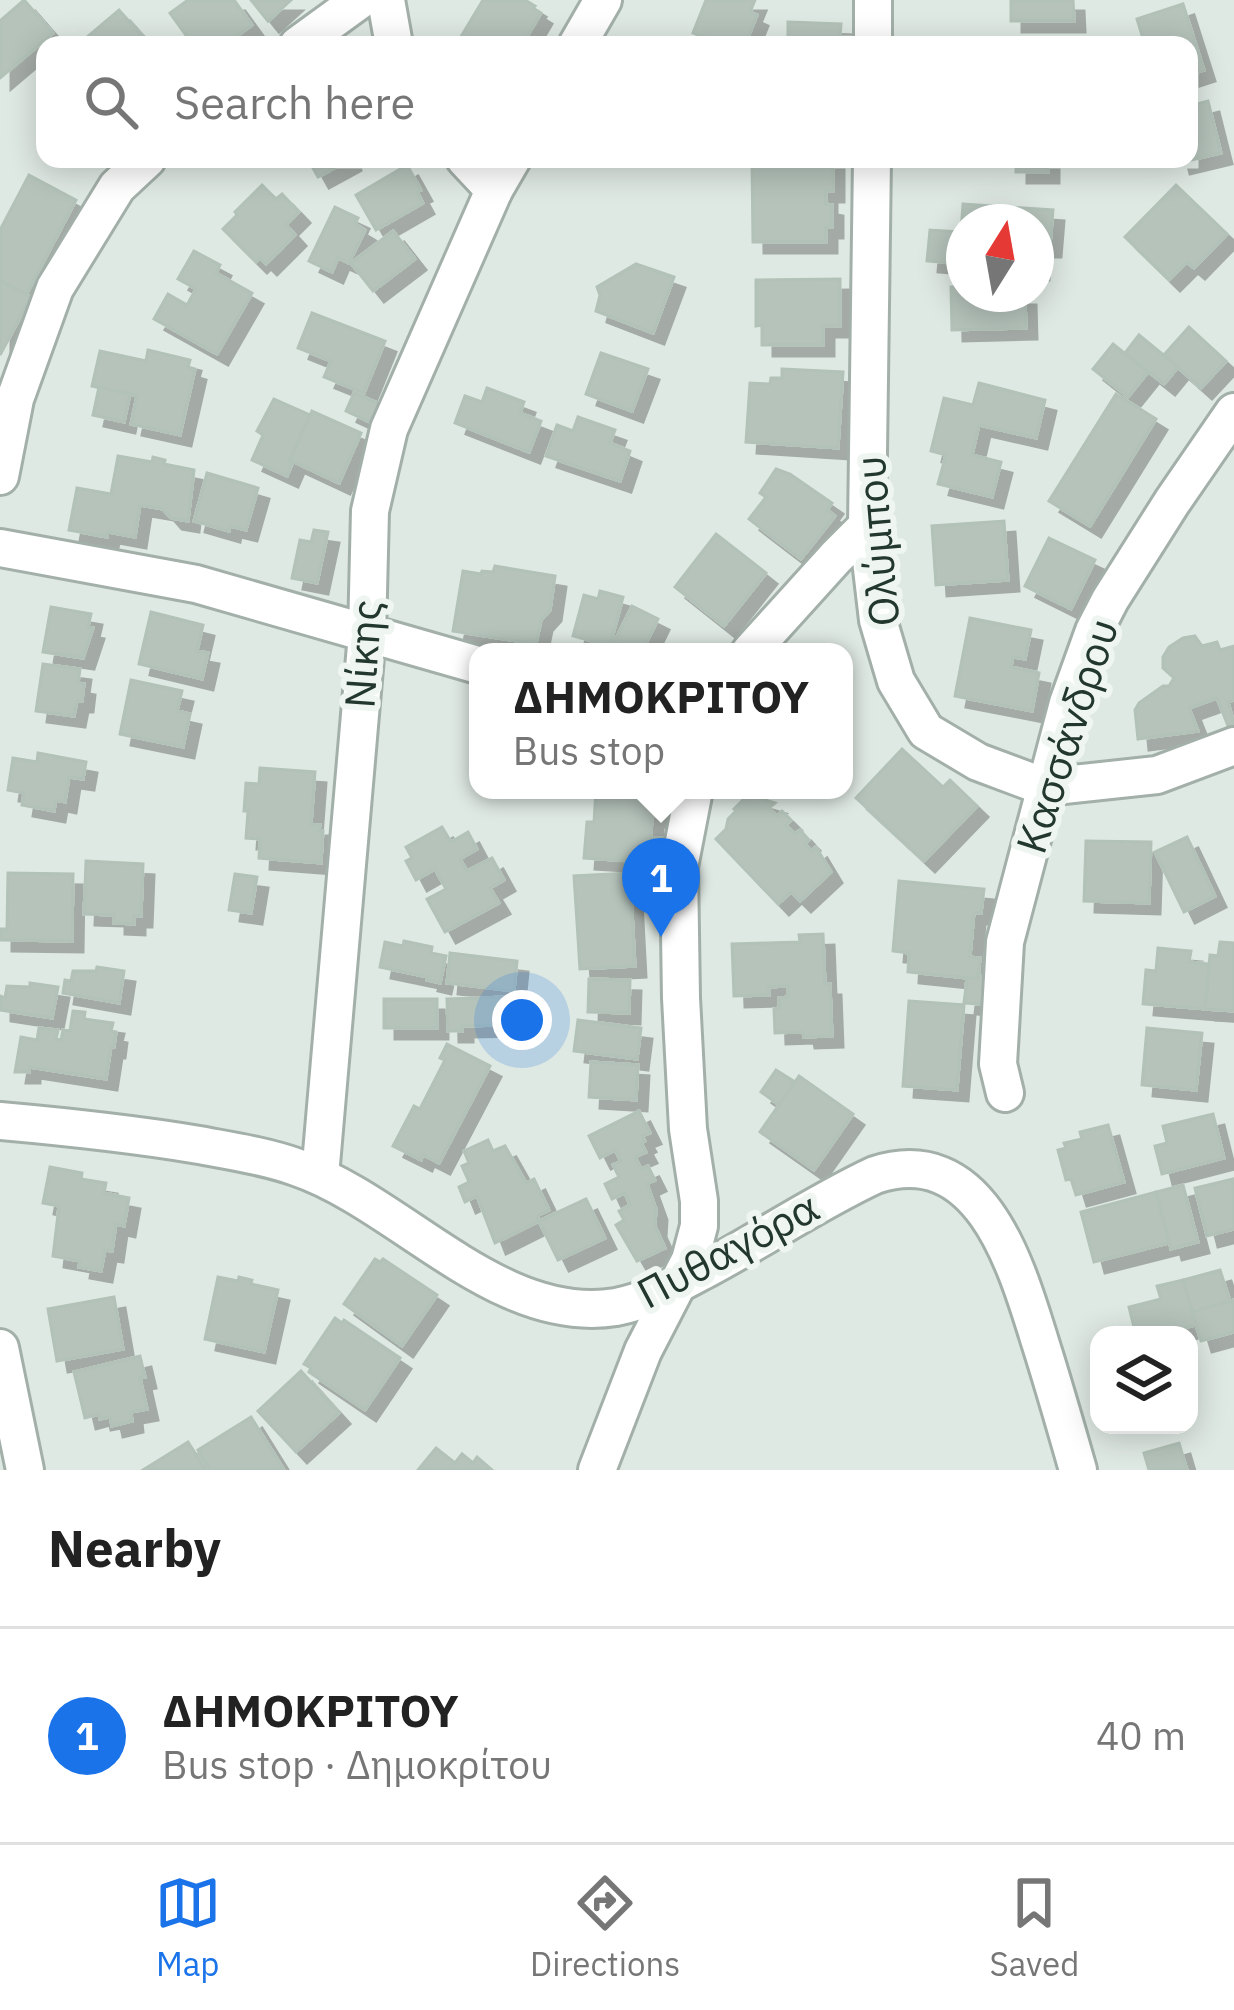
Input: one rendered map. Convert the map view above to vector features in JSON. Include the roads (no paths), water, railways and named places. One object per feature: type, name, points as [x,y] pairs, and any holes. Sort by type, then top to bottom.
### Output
[{"type":"street","points":[[310,36],[360,0]]},
{"type":"street","points":[[386,0],[392,36]]},
{"type":"street","points":[[582,36],[603,0]]},
{"type":"street","points":[[873,0],[873,36]]},
{"type":"street","points":[[0,476],[15,399],[55,288],[117,188],[138,168]]},
{"type":"street","name":"Ολύμπου","points":[[872,168],[867,526],[878,620],[896,681],[926,731],[978,762],[1045,787],[1157,775],[1234,746]]},
{"type":"street","name":"Νίκης","points":[[320,1176],[367,634],[370,512],[389,429],[503,175]]},
{"type":"street","name":"Κασσάνδρου","points":[[1005,1093],[998,1064],[1006,942],[1068,703],[1110,600],[1234,412]]},
{"type":"street","points":[[758,643],[867,526]]},
{"type":"street","points":[[0,548],[196,584],[469,662]]},
{"type":"street","points":[[597,1470],[643,1352],[695,1247],[699,1226],[686,1087],[680,867],[692,799]]},
{"type":"street","name":"Πυθαγόρα","points":[[0,1120],[91,1129],[266,1158],[320,1176],[476,1271],[537,1299],[572,1307],[613,1308],[678,1284],[874,1175],[914,1169],[947,1178],[984,1210],[1006,1245],[1078,1470]]},
{"type":"street","points":[[0,1348],[25,1470]]},
{"type":"place","name":"ΔΗΜΟΚΡΙΤΟΥ","points":[[661,937]]}]
